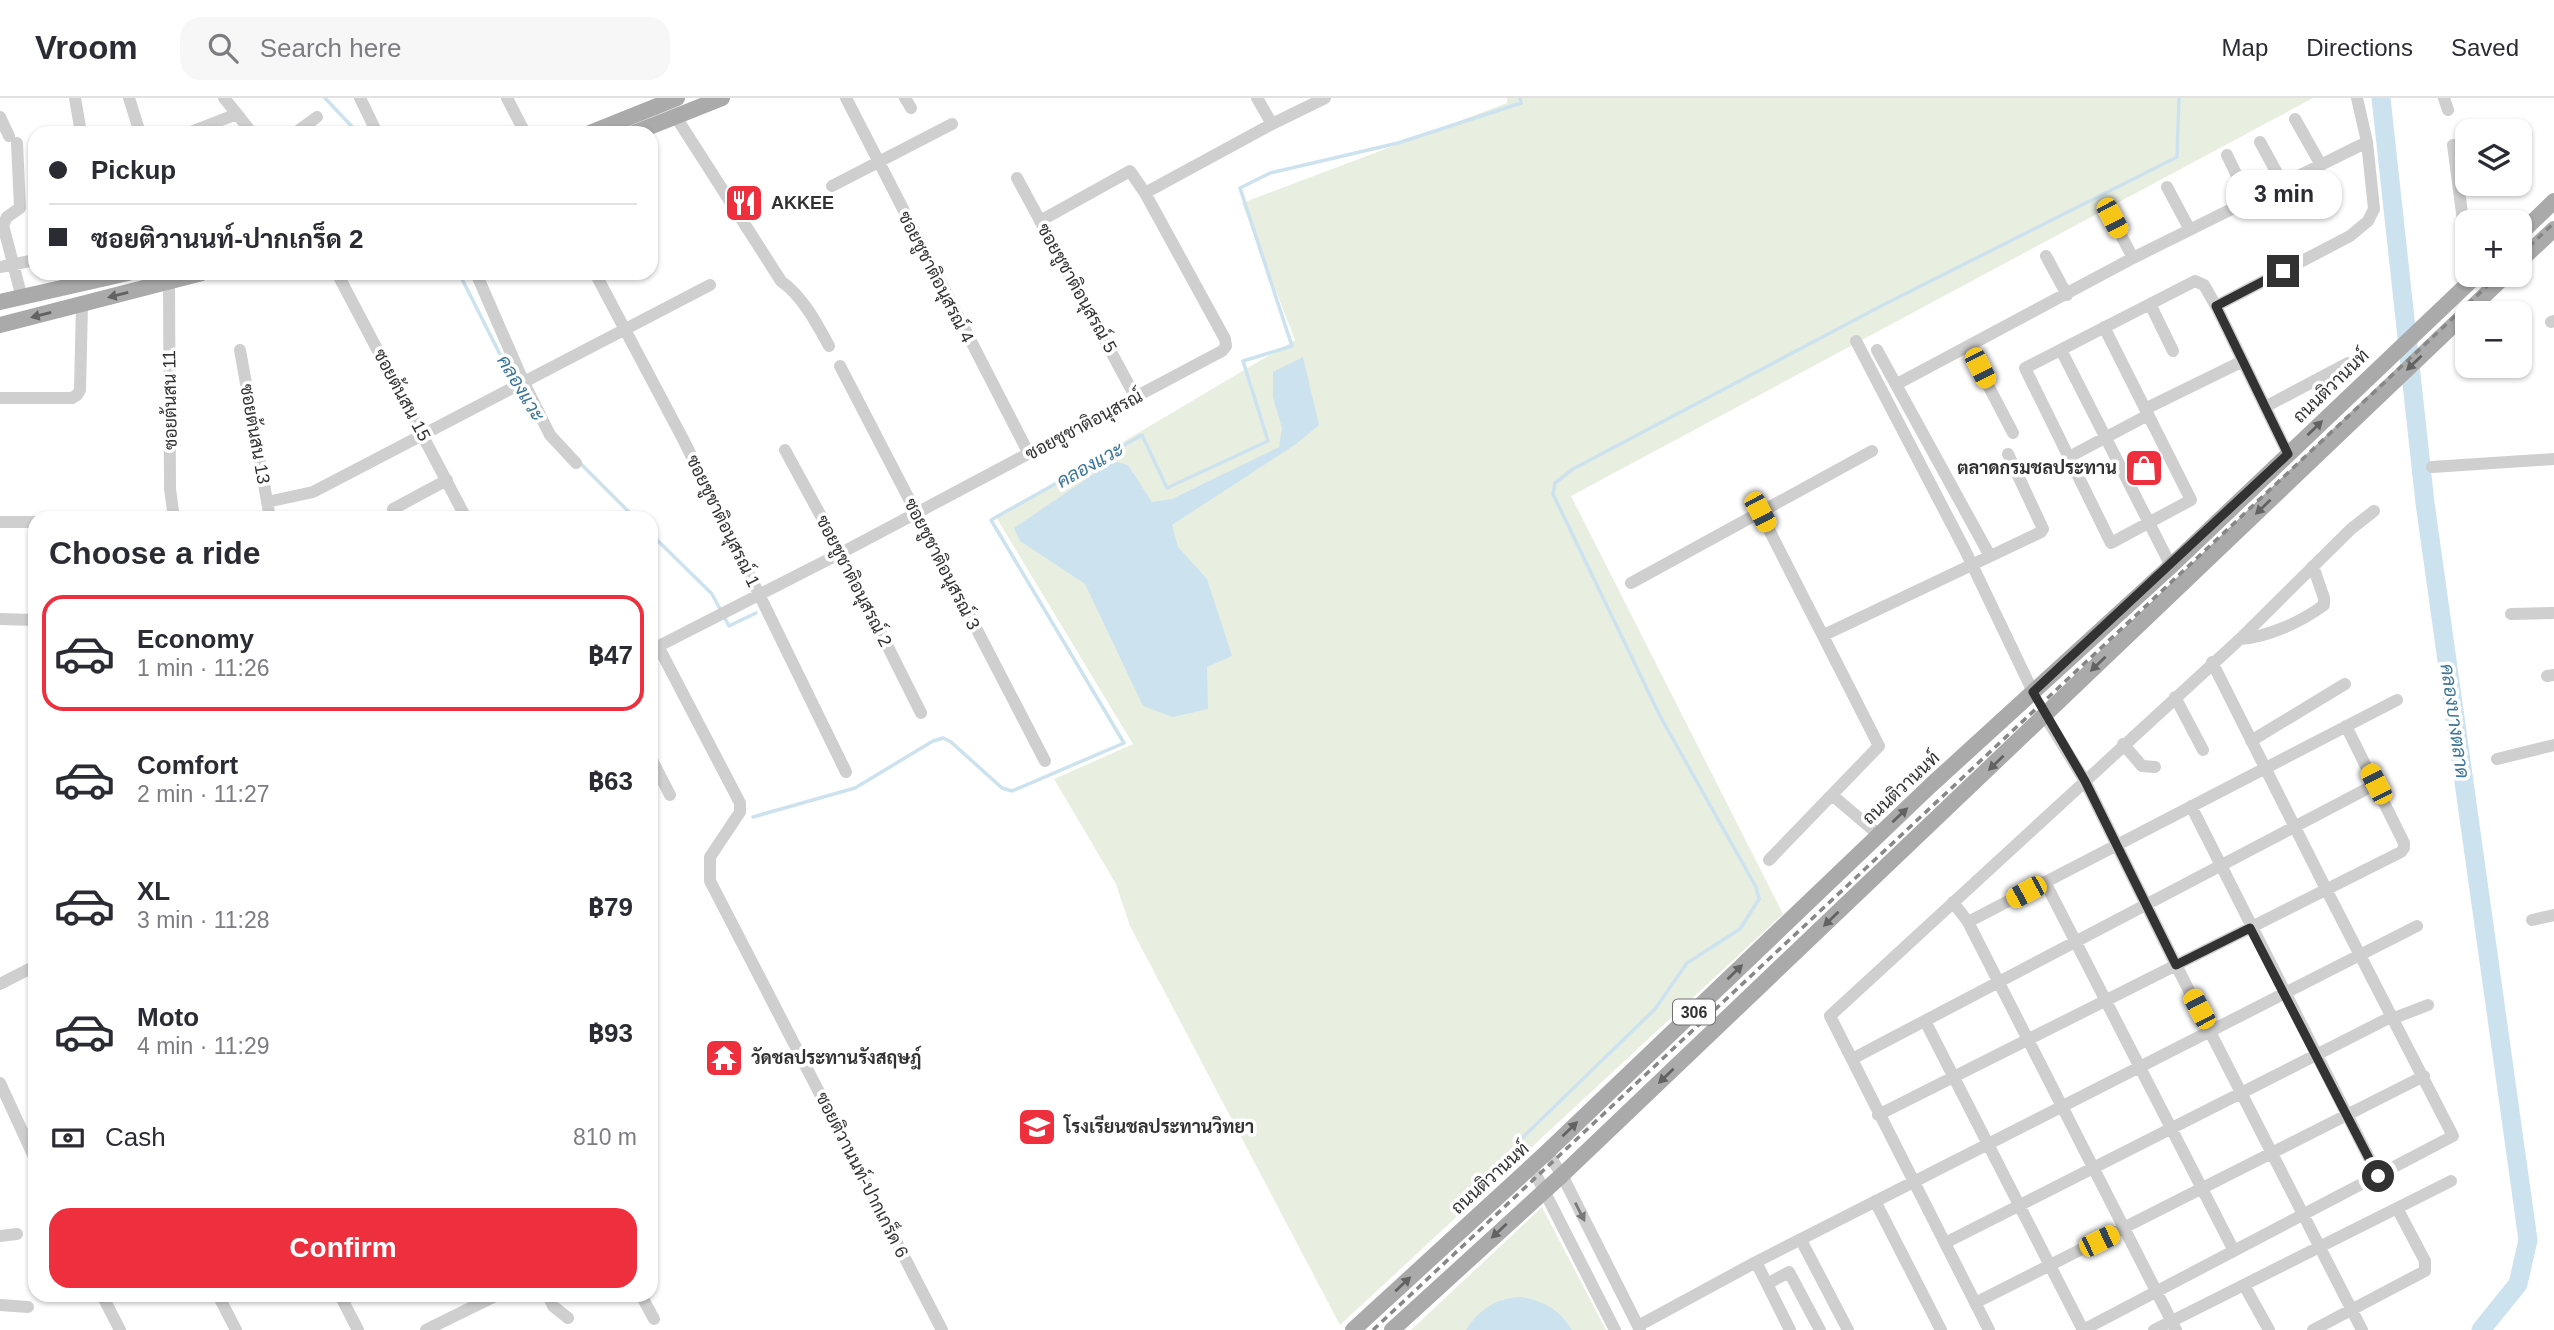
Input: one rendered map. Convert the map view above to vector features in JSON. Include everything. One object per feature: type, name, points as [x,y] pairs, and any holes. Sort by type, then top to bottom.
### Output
[{"type":"main road","points":[[607,126],[677,98]]},
{"type":"main road","points":[[652,126],[722,98]]},
{"type":"main road","points":[[2532,222],[2554,201]]},
{"type":"main road","points":[[2532,250],[2554,229]]},
{"type":"main road","points":[[0,302],[80,280]]},
{"type":"main road","points":[[0,325],[176,280]]},
{"type":"main road","name":"ถนนติวานนท์","points":[[1353,1330],[1547,1152],[1879,835],[2171,566],[2464,287]]},
{"type":"main road","name":"306","points":[[1392,1330],[1562,1175],[2493,287]]},
{"type":"main road","points":[[2033,692],[2045,716]]},
{"type":"street","points":[[75,98],[80,126]]},
{"type":"street","points":[[129,98],[138,126]]},
{"type":"street","points":[[224,98],[246,126]]},
{"type":"street","points":[[360,98],[374,126]]},
{"type":"street","points":[[507,98],[521,126]]},
{"type":"street","name":"ซอยชูชาติอนุสรณ์ 4","points":[[846,98],[876,162],[1029,454]]},
{"type":"street","points":[[1256,98],[1272,124]]},
{"type":"street","points":[[1040,221],[1130,171],[1145,193],[1325,98]]},
{"type":"street","points":[[2216,306],[2350,236],[2368,221],[2374,209],[2367,142],[2357,98]]},
{"type":"street","points":[[206,126],[237,114]]},
{"type":"street","points":[[0,117],[13,140],[20,208],[1,224],[6,265],[22,298]]},
{"type":"street","points":[[305,126],[317,117]]},
{"type":"street","points":[[676,117],[781,281],[794,291],[815,319],[829,346]]},
{"type":"street","points":[[2295,119],[2321,165]]},
{"type":"street","points":[[832,186],[952,124]]},
{"type":"street","points":[[2260,142],[2283,184]]},
{"type":"street","points":[[1897,384],[2133,258],[2367,142]]},
{"type":"street","points":[[2453,145],[2462,210]]},
{"type":"street","points":[[2227,155],[2249,201]]},
{"type":"street","name":"ซอยชูชาติอนุสรณ์ 5","points":[[1017,178],[1136,398]]},
{"type":"street","points":[[2168,187],[2190,230]]},
{"type":"street","name":"ซอยชูชาติอนุสรณ์","points":[[658,646],[841,553],[1222,351],[1226,346],[1225,340],[1145,193]]},
{"type":"street","points":[[2112,218],[2133,258]]},
{"type":"street","points":[[2046,256],[2067,295]]},
{"type":"street","points":[[6,265],[28,261]]},
{"type":"street","name":"ซอยต้นสน 15","points":[[341,280],[462,511]]},
{"type":"street","points":[[479,280],[522,384],[547,429],[576,463]]},
{"type":"street","name":"ซอยชูชาติอนุสรณ์ 1","points":[[599,280],[684,441],[846,772]]},
{"type":"street","points":[[2104,327],[2191,500],[2111,543],[2025,368],[2104,327],[2195,281],[2204,285],[2216,306],[2288,454]]},
{"type":"street","name":"ซอยต้นสน 11","points":[[169,282],[170,489],[173,511]]},
{"type":"street","points":[[267,502],[313,492],[709,285]]},
{"type":"street","points":[[0,398],[72,398],[77,395],[80,390],[82,304]]},
{"type":"street","points":[[2150,304],[2173,351]]},
{"type":"street","points":[[1856,341],[1971,564],[2033,692]]},
{"type":"street","points":[[1968,346],[2013,433]]},
{"type":"street","name":"ซอยต้นสน 13","points":[[240,350],[269,511]]},
{"type":"street","points":[[1877,350],[1990,556]]},
{"type":"street","points":[[2061,350],[2171,566]]},
{"type":"street","points":[[2069,457],[2243,361]]},
{"type":"street","points":[[2265,407],[2348,363]]},
{"type":"street","name":"ซอยชูชาติอนุสรณ์ 3","points":[[840,366],[1045,761]]},
{"type":"street","name":"ซอยชูชาติอนุสรณ์ 2","points":[[785,450],[841,553],[921,713]]},
{"type":"street","points":[[1631,583],[1872,451]]},
{"type":"street","points":[[1824,635],[2037,535],[2043,529],[2008,454]]},
{"type":"street","points":[[2432,467],[2554,459]]},
{"type":"street","points":[[393,509],[447,480]]},
{"type":"street","points":[[1989,1330],[1830,1016],[2239,639],[2351,529],[2374,511]]},
{"type":"street","points":[[1760,512],[1879,746],[1769,860]]},
{"type":"street","points":[[0,522],[28,522]]},
{"type":"street","points":[[2239,639],[2261,636],[2315,612],[2324,605],[2325,598],[2313,566]]},
{"type":"street","points":[[2511,614],[2554,613]]},
{"type":"street","points":[[0,619],[28,620]]},
{"type":"street","name":"ซอยติวานนท์-ปากเกร็ด 6","points":[[658,654],[741,807],[731,828],[710,857],[710,881],[942,1330]]},
{"type":"street","points":[[1925,1021],[2083,1330],[2453,1136],[2213,663]]},
{"type":"street","points":[[2251,741],[2345,684]]},
{"type":"street","points":[[2175,697],[2203,750]]},
{"type":"street","points":[[1968,922],[2397,700]]},
{"type":"street","points":[[2045,716],[2085,781],[2362,1330]]},
{"type":"street","points":[[1878,1115],[2326,890],[2404,848],[2376,784],[2346,726]]},
{"type":"street","points":[[2123,744],[2142,766],[2155,766]]},
{"type":"street","points":[[2497,759],[2554,745]]},
{"type":"street","points":[[658,772],[670,795]]},
{"type":"street","points":[[1852,1059],[2376,784]]},
{"type":"street","points":[[1832,796],[1879,835]]},
{"type":"street","points":[[2191,806],[2250,928],[2378,1176]]},
{"type":"street","points":[[2045,882],[2234,1251]]},
{"type":"street","points":[[1953,902],[1968,922],[2174,1326]]},
{"type":"street","points":[[2532,920],[2554,915]]},
{"type":"street","points":[[1547,1152],[1562,1175],[1639,1328],[1756,1262],[2417,926]]},
{"type":"street","points":[[0,984],[28,970]]},
{"type":"street","points":[[1945,1243],[2316,1055],[2394,1017],[2428,1004]]},
{"type":"street","points":[[1975,1303],[2424,1076]]},
{"type":"street","points":[[0,1083],[28,1144]]},
{"type":"street","points":[[1531,1165],[1615,1330]]},
{"type":"street","points":[[2154,1330],[2174,1326],[2244,1285],[2451,1181]]},
{"type":"street","points":[[1875,1201],[1941,1330]]},
{"type":"street","points":[[2313,1330],[2425,1271],[2425,1261],[2397,1208]]},
{"type":"street","points":[[0,1236],[17,1234]]},
{"type":"street","points":[[1801,1240],[1848,1330]]},
{"type":"street","points":[[1756,1262],[1790,1330]]},
{"type":"street","points":[[1766,1284],[1788,1272],[1820,1330]]},
{"type":"street","points":[[1596,1293],[1616,1282]]},
{"type":"street","points":[[2244,1285],[2269,1330]]},
{"type":"street","points":[[106,1302],[120,1330]]},
{"type":"street","points":[[222,1302],[236,1330]]},
{"type":"street","points":[[344,1302],[358,1330]]},
{"type":"street","points":[[426,1330],[483,1302]]},
{"type":"street","points":[[551,1302],[568,1318]]},
{"type":"street","points":[[645,1302],[654,1319]]},
{"type":"street","points":[[0,1305],[29,1307]]},
{"type":"green space","points":[[1507,98],[2313,98],[1571,496],[1783,914],[1340,1325],[1130,926],[1116,884],[1054,779],[1133,744],[996,517],[1295,340],[1242,203],[1507,103]]},
{"type":"green space","points":[[1542,1207],[1606,1330],[1411,1330]]},
{"type":"water","points":[[1303,357],[1319,425],[1296,444],[1172,525],[1178,547],[1207,579],[1232,656],[1207,667],[1208,709],[1173,717],[1143,706],[1085,584],[1020,541],[1014,528],[1113,461],[1128,465],[1152,502],[1172,499],[1279,447],[1282,428],[1273,398],[1273,372]]},
{"type":"water","points":[[1521,1297],[1551,1308],[1572,1330],[1466,1330],[1489,1306]]},
{"type":"waterway","name":"คลองแวะ","points":[[325,98],[351,126]]},
{"type":"waterway","name":"คลองแวะ","points":[[753,817],[855,788],[933,741],[943,738],[951,742],[1002,788],[1012,791],[1124,743],[991,520],[1142,435],[1167,488],[1268,441],[1243,361],[1292,346],[1240,188],[1270,173],[1398,143],[1521,103],[1520,98]]},
{"type":"waterway","points":[[1521,1139],[1655,1009],[1687,963],[1740,929],[1759,899],[1756,887],[1660,716],[1553,494],[1555,483],[1573,469],[1881,306],[2177,157],[2179,98]]},
{"type":"waterway","name":"คลองบางตลาด","points":[[2381,98],[2425,503],[2528,1240],[2518,1284],[2481,1330]]},
{"type":"waterway","name":"คลองแวะ","points":[[463,280],[523,400],[531,410]]},
{"type":"waterway","name":"คลองแวะ","points":[[579,462],[628,511]]},
{"type":"waterway","name":"คลองแวะ","points":[[658,541],[712,594],[729,626],[756,613]]},
{"type":"railway","points":[[2532,244],[2554,223]]},
{"type":"railway","points":[[1373,1330],[2486,287]]},
{"type":"place","name":"AKKEE","points":[[744,203]]},
{"type":"place","name":"ตลาดกรมชลประทาน","points":[[2144,468]]},
{"type":"place","name":"วัดชลประทานรังสฤษฎ์","points":[[724,1058]]},
{"type":"place","name":"โรงเรียนชลประทานวิทยา","points":[[1037,1127]]},
{"type":"route","points":[[2283,271],[2216,306],[2288,454],[2033,692],[2085,781],[2176,965],[2250,928],[2378,1176]]}]
